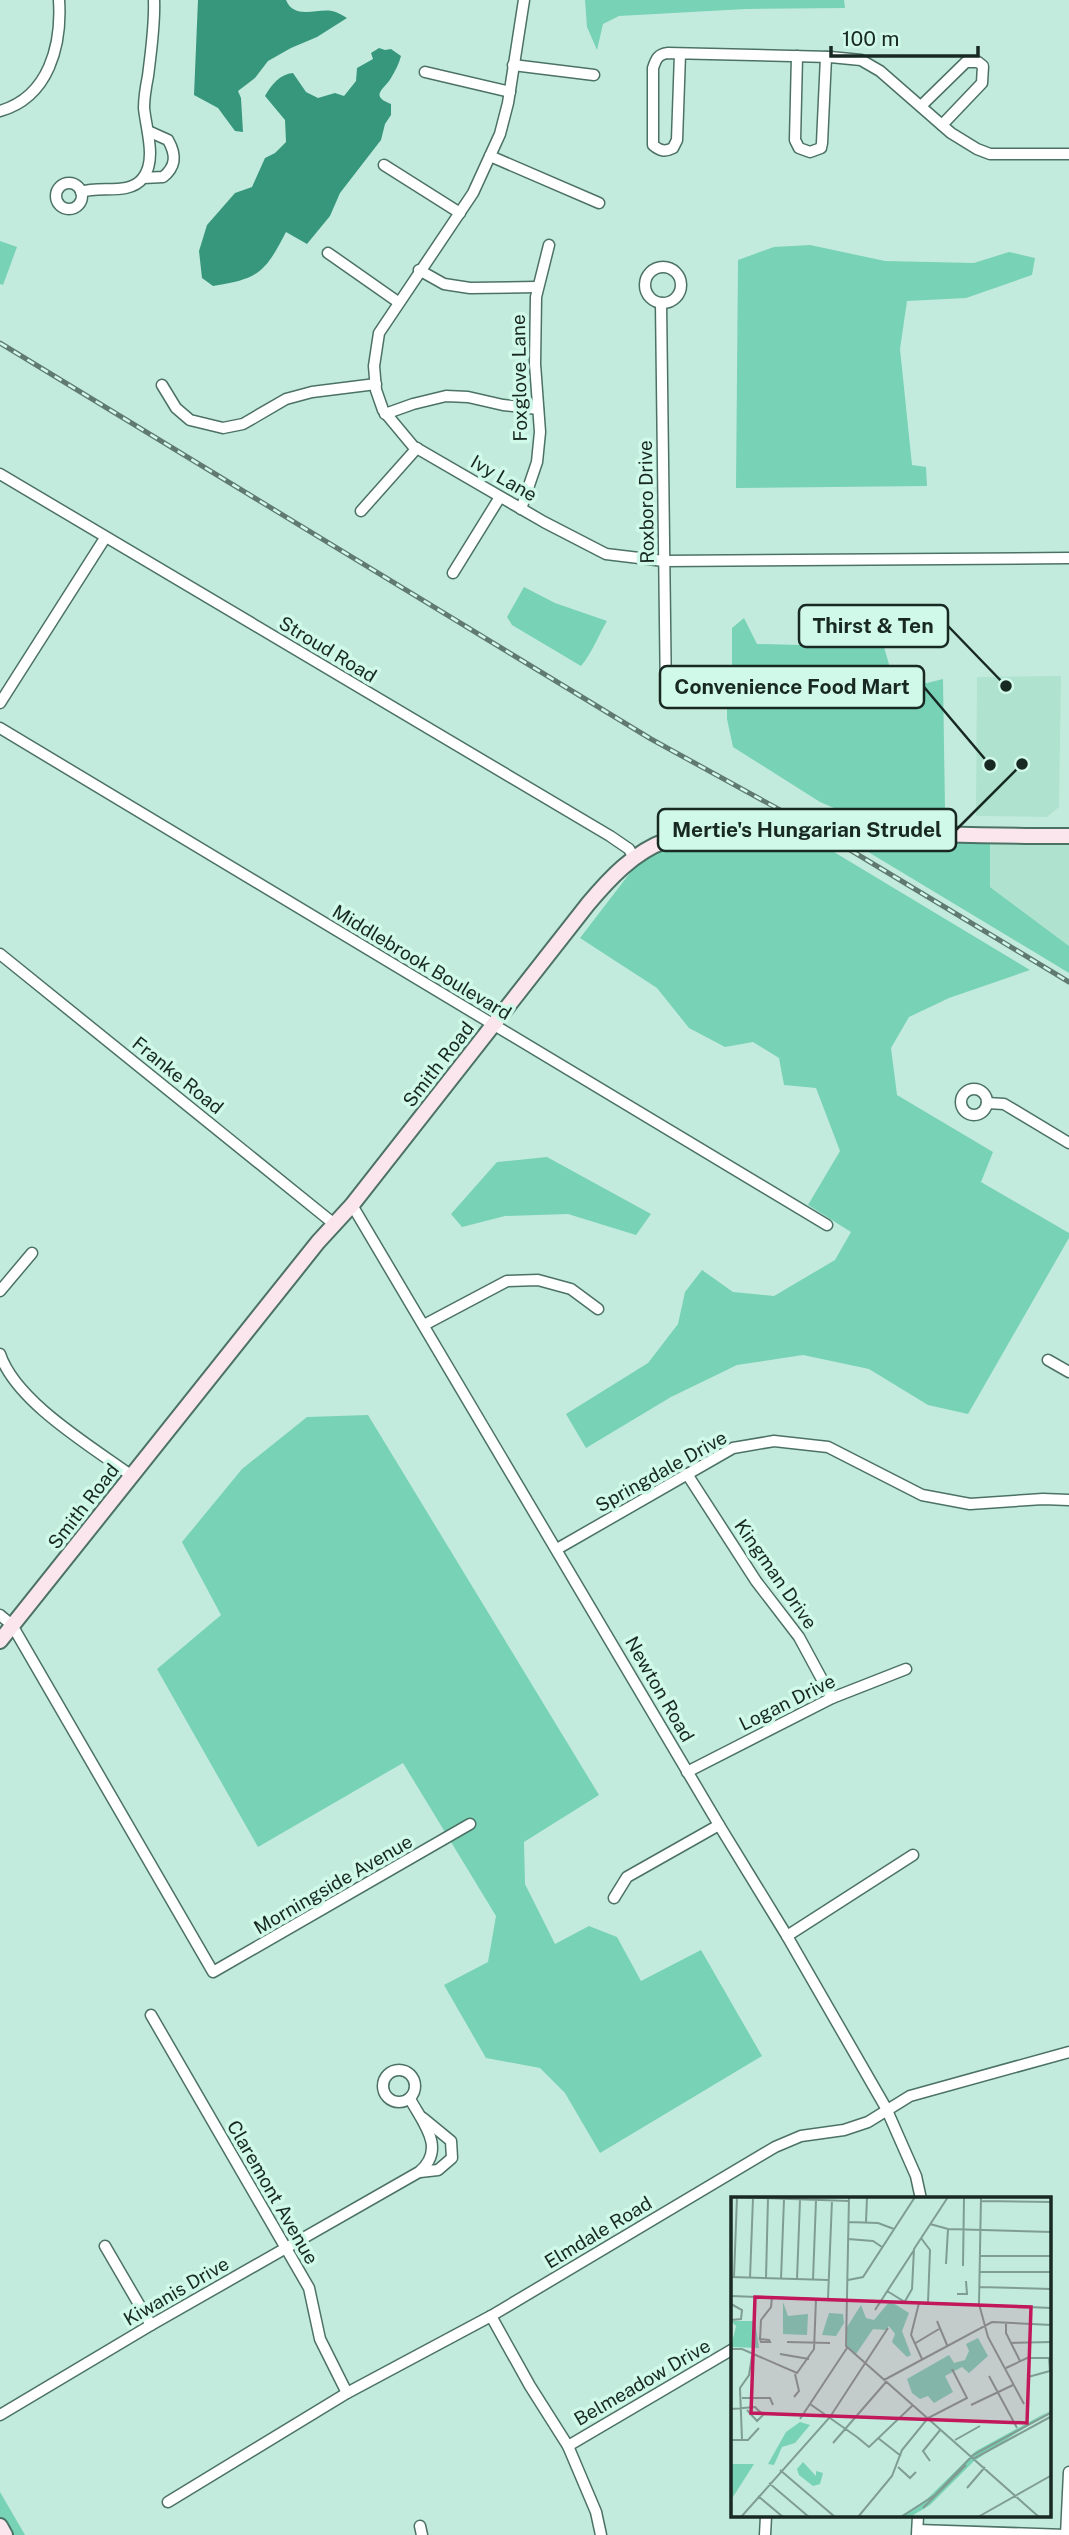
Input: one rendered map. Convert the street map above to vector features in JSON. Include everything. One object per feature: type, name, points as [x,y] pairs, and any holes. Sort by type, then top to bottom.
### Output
[{"type":"main road","name":"Smith Road","points":[[0,1641],[334,1223],[352,1205],[590,902],[634,859],[663,841],[697,835],[781,832],[1069,836]]},
{"type":"main road","points":[[0,2526],[5,2535]]},
{"type":"street","points":[[0,111],[12,107],[31,94],[48,71],[61,28],[59,0]]},
{"type":"street","points":[[81,192],[118,189],[134,185],[143,178],[150,158],[144,105],[152,45],[154,0]]},
{"type":"street","name":"Ivy Lane","points":[[524,0],[510,92],[500,134],[473,193],[379,332],[374,366],[385,414],[417,448],[521,509],[606,554],[664,561],[1069,558]]},
{"type":"street","points":[[680,54],[677,140],[673,148],[659,150],[653,145],[653,68],[656,58],[662,54],[680,54],[860,60],[880,71],[942,125],[977,149],[990,154],[1069,154]]},
{"type":"street","points":[[797,56],[795,141],[799,148],[810,152],[821,148],[822,143],[826,57]]},
{"type":"street","points":[[921,106],[966,62],[978,62],[983,66],[982,83],[942,125]]},
{"type":"street","points":[[513,65],[594,75]]},
{"type":"street","points":[[425,72],[510,92]]},
{"type":"street","points":[[143,178],[163,177],[171,169],[174,159],[168,140],[148,131]]},
{"type":"street","points":[[490,156],[599,203]]},
{"type":"street","points":[[384,165],[460,213]]},
{"type":"street","name":"Foxglove Lane","points":[[521,509],[537,462],[540,432],[535,364],[537,287],[549,245]]},
{"type":"street","points":[[328,253],[398,302]]},
{"type":"street","points":[[419,271],[444,284],[470,288],[537,287]]},
{"type":"street","name":"Roxboro Drive","points":[[661,303],[666,700]]},
{"type":"street","points":[[162,385],[176,408],[190,420],[223,428],[243,424],[286,399],[312,392],[376,384]]},
{"type":"street","points":[[385,414],[446,396],[468,397],[537,409]]},
{"type":"street","points":[[361,511],[417,448]]},
{"type":"street","name":"Stroud Road","points":[[0,474],[610,836],[629,849],[634,859]]},
{"type":"street","points":[[453,573],[500,497]]},
{"type":"street","points":[[0,703],[105,538]]},
{"type":"street","name":"Middlebrook Boulevard","points":[[0,728],[827,1225]]},
{"type":"street","name":"Franke Road","points":[[0,954],[334,1223]]},
{"type":"street","points":[[987,1103],[1003,1104],[1069,1143]]},
{"type":"street","name":"Newton Road","points":[[352,1205],[887,2108],[916,2176],[921,2197]]},
{"type":"street","points":[[0,1291],[32,1253]]},
{"type":"street","points":[[424,1325],[507,1281],[538,1280],[571,1289],[598,1309]]},
{"type":"street","points":[[0,1354],[3,1363],[30,1401],[132,1476]]},
{"type":"street","points":[[1048,1360],[1069,1372]]},
{"type":"street","name":"Springdale Drive","points":[[557,1549],[733,1448],[774,1441],[828,1447],[922,1495],[970,1504],[1069,1500]]},
{"type":"street","name":"Kingman Drive","points":[[687,1474],[756,1581],[799,1637],[832,1698]]},
{"type":"street","points":[[0,1615],[12,1625]]},
{"type":"street","name":"Morningside Avenue","points":[[12,1625],[214,1972],[470,1824]]},
{"type":"street","name":"Logan Drive","points":[[687,1772],[832,1698],[906,1669]]},
{"type":"street","points":[[614,1898],[627,1877],[719,1825]]},
{"type":"street","points":[[787,1936],[913,1854]]},
{"type":"street","name":"Claremont Avenue","points":[[151,2015],[309,2288],[320,2339],[347,2393]]},
{"type":"street","name":"Elmdale Road","points":[[168,2502],[347,2393],[491,2316],[775,2147],[801,2136],[844,2130],[868,2122],[910,2096],[1069,2052]]},
{"type":"street","points":[[410,2099],[432,2136],[429,2164],[419,2172]]},
{"type":"street","name":"Kiwanis Drive","points":[[0,2415],[419,2172],[438,2170],[452,2158],[451,2141],[419,2115]]},
{"type":"street","points":[[105,2246],[151,2325]]},
{"type":"street","points":[[491,2316],[530,2386],[568,2446],[596,2512],[601,2535]]},
{"type":"street","name":"Belmeadow Drive","points":[[568,2446],[730,2351]]},
{"type":"street","points":[[918,2532],[1066,2535],[1069,2472]]},
{"type":"shaded area","points":[[198,0],[286,0],[294,10],[326,10],[347,18],[317,37],[268,61],[255,78],[238,91],[241,98],[243,132],[235,131],[218,108],[194,95]]},
{"type":"shaded area","points":[[585,0],[844,0],[845,8],[746,9],[619,16],[603,24],[597,50],[587,27]]},
{"type":"shaded area","points":[[379,48],[391,49],[401,56],[394,73],[379,95],[391,104],[391,115],[385,124],[381,140],[340,193],[330,216],[307,244],[286,232],[266,265],[250,277],[213,286],[202,278],[199,251],[207,225],[235,193],[252,187],[265,158],[286,142],[285,120],[265,96],[270,88],[280,78],[293,73],[306,92],[318,98],[335,93],[344,96],[356,81],[357,68],[373,59],[371,53]]},
{"type":"shaded area","points":[[0,241],[17,247],[3,285],[0,284]]},
{"type":"shaded area","points":[[810,245],[885,261],[974,263],[1009,252],[1035,258],[1032,275],[966,298],[907,301],[900,349],[912,465],[926,467],[927,486],[736,488],[738,260],[774,247]]},
{"type":"shaded area","points":[[524,587],[555,603],[607,621],[581,666],[512,625],[507,617]]},
{"type":"shaded area","points":[[744,618],[757,644],[884,647],[895,685],[883,694],[943,679],[945,809],[855,817],[820,802],[733,747],[727,719],[732,668],[732,628]]},
{"type":"shaded area","points":[[1061,676],[1059,807],[1047,817],[976,816],[977,677]]},
{"type":"shaded area","points":[[1069,831],[1069,946],[990,887],[990,833]]},
{"type":"shaded area","points":[[850,841],[990,842],[990,887],[1069,946],[1069,973]]},
{"type":"shaded area","points":[[824,846],[1030,970],[949,998],[909,1017],[891,1048],[897,1095],[993,1152],[981,1182],[1069,1233],[1069,1238],[968,1414],[928,1405],[869,1369],[803,1355],[737,1365],[671,1397],[586,1448],[566,1414],[648,1363],[678,1324],[685,1292],[702,1270],[733,1292],[774,1296],[835,1260],[851,1232],[808,1205],[840,1151],[816,1088],[784,1085],[779,1058],[753,1042],[725,1047],[689,1028],[657,988],[580,938],[643,856],[666,850]]},
{"type":"shaded area","points":[[547,1157],[651,1214],[636,1235],[568,1214],[505,1216],[462,1227],[451,1214],[497,1162]]},
{"type":"shaded area","points":[[368,1415],[599,1795],[524,1842],[525,1884],[555,1944],[589,1926],[617,1937],[641,1981],[701,1950],[762,2056],[600,2153],[565,2093],[540,2068],[486,2058],[444,1985],[488,1962],[496,1916],[403,1763],[258,1847],[157,1669],[221,1615],[182,1542],[242,1469],[307,1417]]},
{"type":"shaded area","points":[[0,2492],[25,2535],[0,2535]]},
{"type":"railway","points":[[0,343],[651,739],[822,833],[1069,982]]},
{"type":"place","name":"Thirst & Ten","points":[[1006,686]]},
{"type":"place","name":"Mertie's Hungarian Strudel","points":[[1022,764]]},
{"type":"place","name":"Convenience Food Mart","points":[[990,765]]}]
